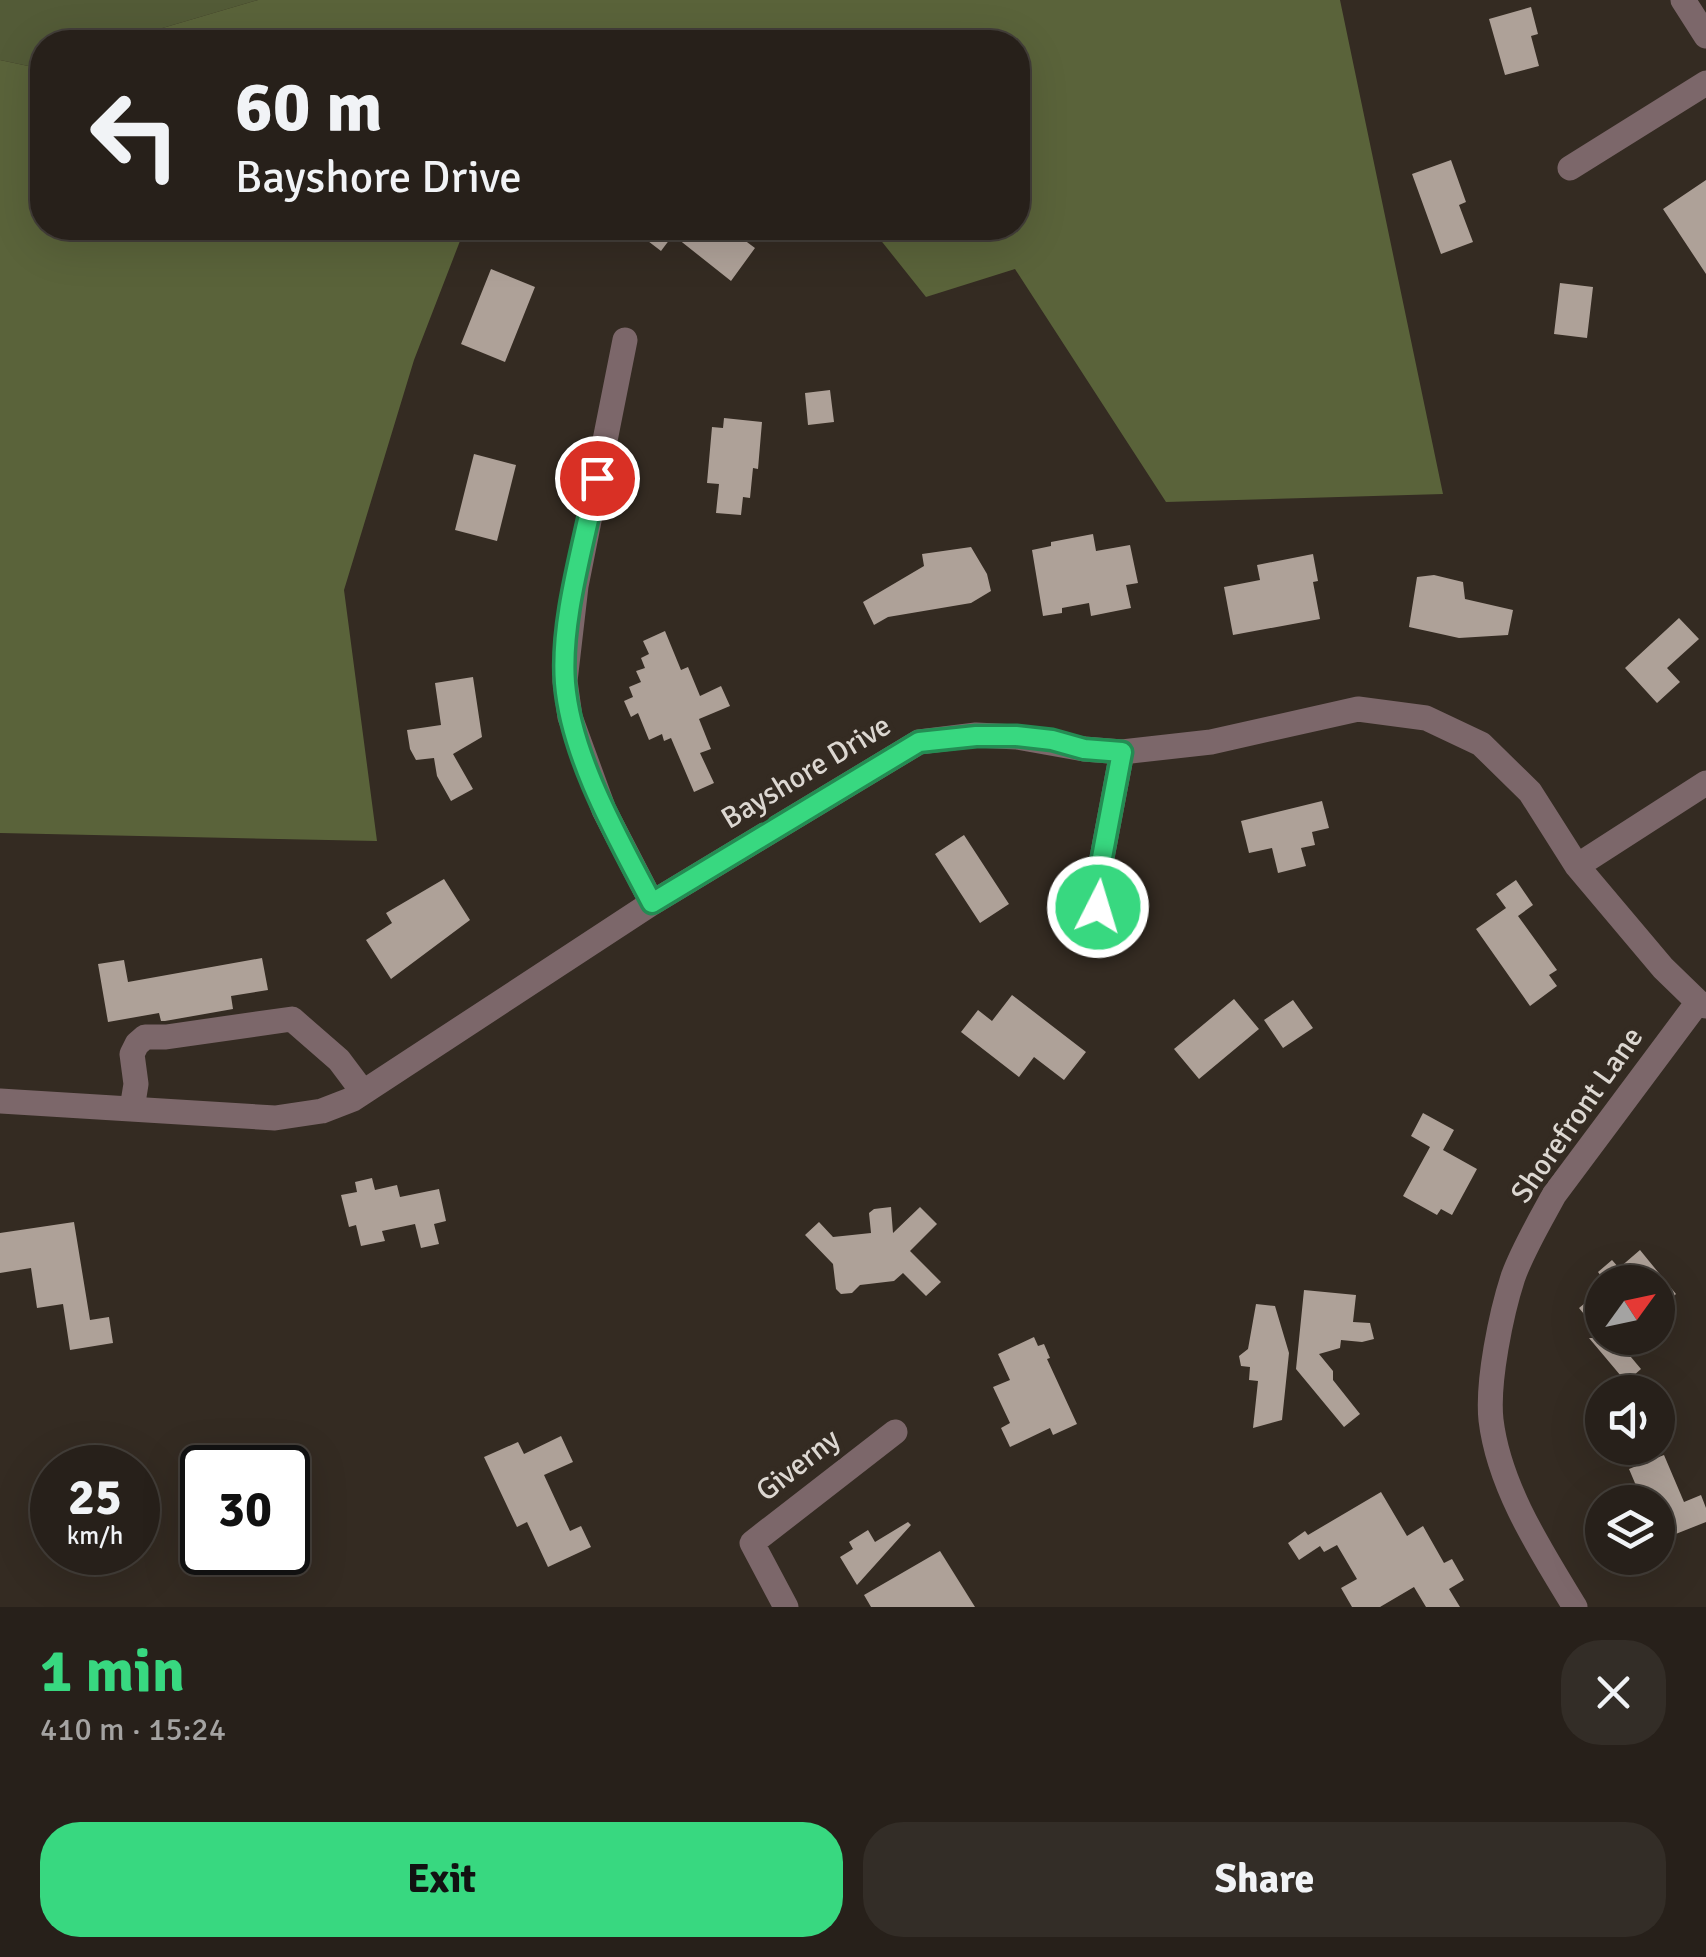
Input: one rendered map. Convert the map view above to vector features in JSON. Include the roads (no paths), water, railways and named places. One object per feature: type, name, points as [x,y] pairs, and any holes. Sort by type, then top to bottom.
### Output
[{"type":"street","points":[[1683,0],[1706,36]]},
{"type":"street","points":[[1570,168],[1706,84]]},
{"type":"street","points":[[625,340],[576,586],[565,681],[570,716],[604,810],[652,903]]},
{"type":"street","name":"Bayshore Drive","points":[[0,1101],[275,1118],[322,1112],[363,1092],[652,903],[919,742],[1016,736],[1122,752],[1211,742],[1358,709],[1426,718],[1480,744],[1530,792],[1577,866],[1663,968],[1702,1004]]},
{"type":"street","points":[[1112,938],[1098,907],[1097,884],[1122,752]]},
{"type":"street","points":[[1577,866],[1706,782]]},
{"type":"street","name":"Shorefront Lane","points":[[1575,1607],[1542,1553],[1499,1456],[1491,1420],[1494,1367],[1513,1277],[1554,1196],[1702,1004]]},
{"type":"street","points":[[132,1109],[136,1084],[132,1054],[145,1037],[292,1019],[339,1060],[363,1092]]},
{"type":"street","name":"Giverny","points":[[786,1607],[752,1543],[895,1432]]}]
